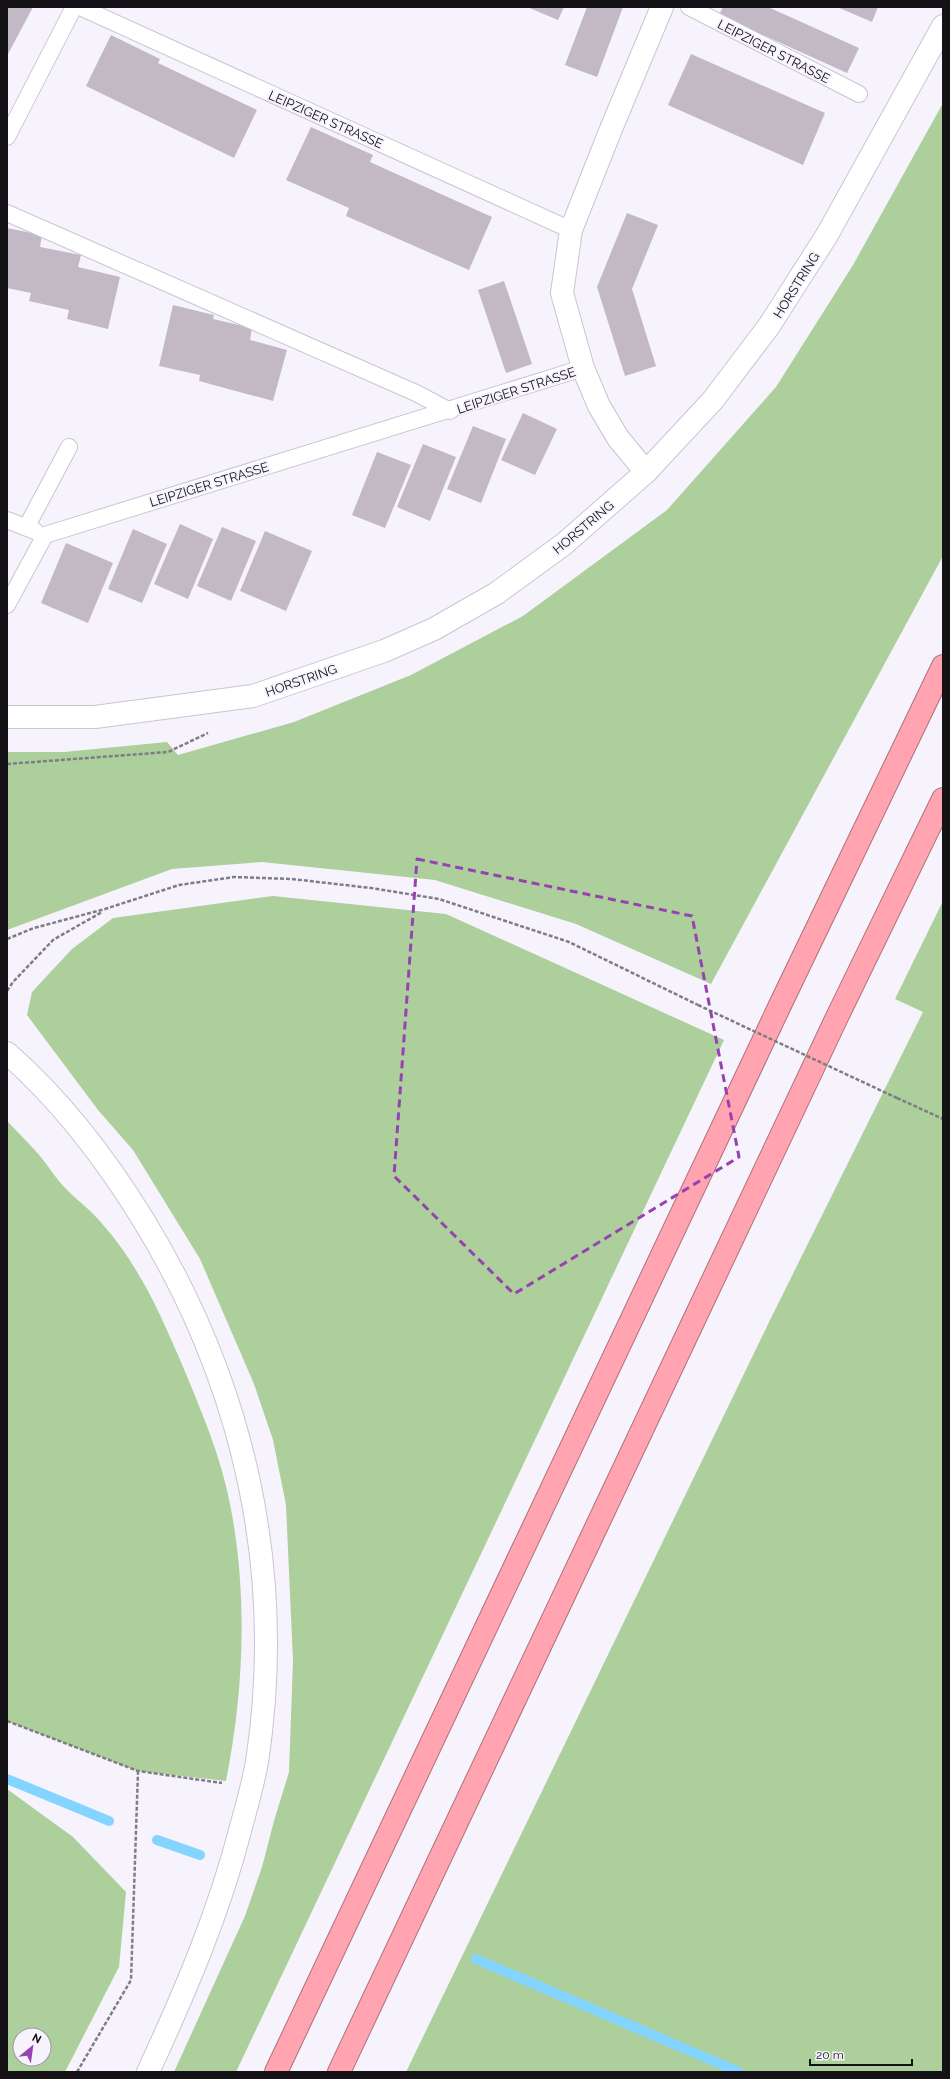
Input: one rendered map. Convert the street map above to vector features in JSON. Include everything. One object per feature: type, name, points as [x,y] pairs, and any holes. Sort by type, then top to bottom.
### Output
[{"type":"highway","points":[[276,2072],[782,1001],[943,666]]},
{"type":"highway","points":[[339,2072],[841,1009],[943,799]]},
{"type":"street","name":"LEIPZIGER STRASSE","points":[[646,472],[618,438],[598,406],[583,368],[562,293],[572,230],[611,129],[662,7]]},
{"type":"street","name":"HORSTRING","points":[[7,717],[95,717],[253,696],[384,651],[434,629],[497,593],[564,544],[646,472],[713,400],[769,326],[827,235],[943,26]]},
{"type":"street","points":[[7,1053],[69,1114],[97,1150],[166,1258],[195,1317],[225,1392],[242,1448],[256,1510],[267,1617],[267,1655],[257,1762],[252,1788],[232,1863],[209,1933],[186,1992],[148,2072]]},
{"type":"lane","points":[[7,136],[74,7]]},
{"type":"lane","name":"LEIPZIGER STRASSE","points":[[80,7],[572,230]]},
{"type":"lane","name":"LEIPZIGER STRASSE","points":[[689,7],[859,94]]},
{"type":"lane","name":"LEIPZIGER STRASSE","points":[[7,213],[416,393],[450,411]]},
{"type":"lane","name":"LEIPZIGER STRASSE","points":[[44,535],[102,516],[450,411],[583,368]]},
{"type":"lane","points":[[27,526],[69,447]]},
{"type":"lane","points":[[7,520],[27,526],[44,535],[7,605]]},
{"type":"path","points":[[7,764],[168,752],[215,729]]},
{"type":"path","points":[[7,939],[34,928],[105,909],[179,885],[234,877],[292,879],[379,889],[439,900],[569,942],[698,1005],[943,1120]]},
{"type":"path","points":[[7,991],[13,982],[53,940],[105,909]]},
{"type":"path","points":[[7,1721],[138,1771],[252,1788]]},
{"type":"path","points":[[77,2072],[131,1980],[138,1771]]},
{"type":"highlighted area","points":[[417,859],[692,916],[739,1157],[514,1294],[394,1176]]},
{"type":"green space","points":[[943,103],[943,556],[711,984],[576,924],[435,880],[262,862],[172,869],[7,930],[7,752],[64,752],[167,742],[178,755],[294,722],[411,675],[523,616],[667,510],[776,387],[853,265]]},
{"type":"green space","points":[[273,896],[446,914],[724,1040],[236,2072],[174,2072],[245,1916],[262,1867],[289,1772],[293,1661],[286,1505],[273,1440],[254,1384],[200,1259],[133,1150],[98,1110],[27,1015],[32,992],[72,949],[113,918]]},
{"type":"green space","points":[[943,901],[943,2072],[406,2072],[772,1316],[923,1012],[895,999]]},
{"type":"green space","points":[[7,1121],[36,1152],[63,1186],[102,1223],[117,1241],[141,1278],[154,1302],[181,1362],[216,1450],[230,1504],[240,1573],[242,1642],[240,1678],[237,1712],[226,1781],[138,1771],[7,1721]]},
{"type":"green space","points":[[7,1789],[73,1837],[126,1892],[119,1967],[65,2072],[7,2072]]},
{"type":"building","points":[[7,7],[33,7],[7,56]]},
{"type":"building","points":[[527,7],[564,7],[558,20]]},
{"type":"building","points":[[587,7],[623,7],[597,77],[565,65]]},
{"type":"building","points":[[723,7],[768,7],[859,48],[847,73],[719,15]]},
{"type":"building","points":[[837,7],[878,7],[872,22]]},
{"type":"building","points":[[111,35],[160,59],[158,63],[257,110],[234,158],[86,86]]},
{"type":"building","points":[[691,54],[825,113],[803,165],[668,105]]},
{"type":"building","points":[[311,127],[373,155],[370,162],[492,217],[469,270],[346,216],[349,208],[286,180]]},
{"type":"building","points":[[627,213],[658,225],[632,289],[656,366],[625,376],[597,287]]},
{"type":"building","points":[[7,228],[42,235],[40,247],[81,255],[78,267],[120,277],[108,329],[67,319],[69,310],[29,301],[31,293],[7,288]]},
{"type":"building","points":[[504,281],[532,364],[506,373],[478,290]]},
{"type":"building","points":[[173,305],[214,315],[213,319],[252,328],[250,340],[287,350],[273,401],[199,381],[200,375],[159,366]]},
{"type":"building","points":[[523,413],[557,429],[535,475],[501,460]]},
{"type":"building","points":[[473,426],[506,439],[481,503],[447,489]]},
{"type":"building","points":[[423,444],[456,457],[430,521],[397,507]]},
{"type":"building","points":[[377,452],[411,465],[385,528],[352,515]]},
{"type":"building","points":[[180,524],[213,539],[188,599],[154,584]]},
{"type":"building","points":[[222,527],[256,541],[231,601],[197,586]]},
{"type":"building","points":[[133,529],[167,544],[142,603],[108,589]]},
{"type":"building","points":[[265,531],[312,551],[286,611],[240,591]]},
{"type":"building","points":[[66,543],[113,563],[88,623],[41,603]]},
{"type":"waterway","points":[[7,1779],[109,1821]]},
{"type":"waterway","points":[[157,1840],[200,1855]]},
{"type":"waterway","points":[[476,1959],[739,2072]]}]
